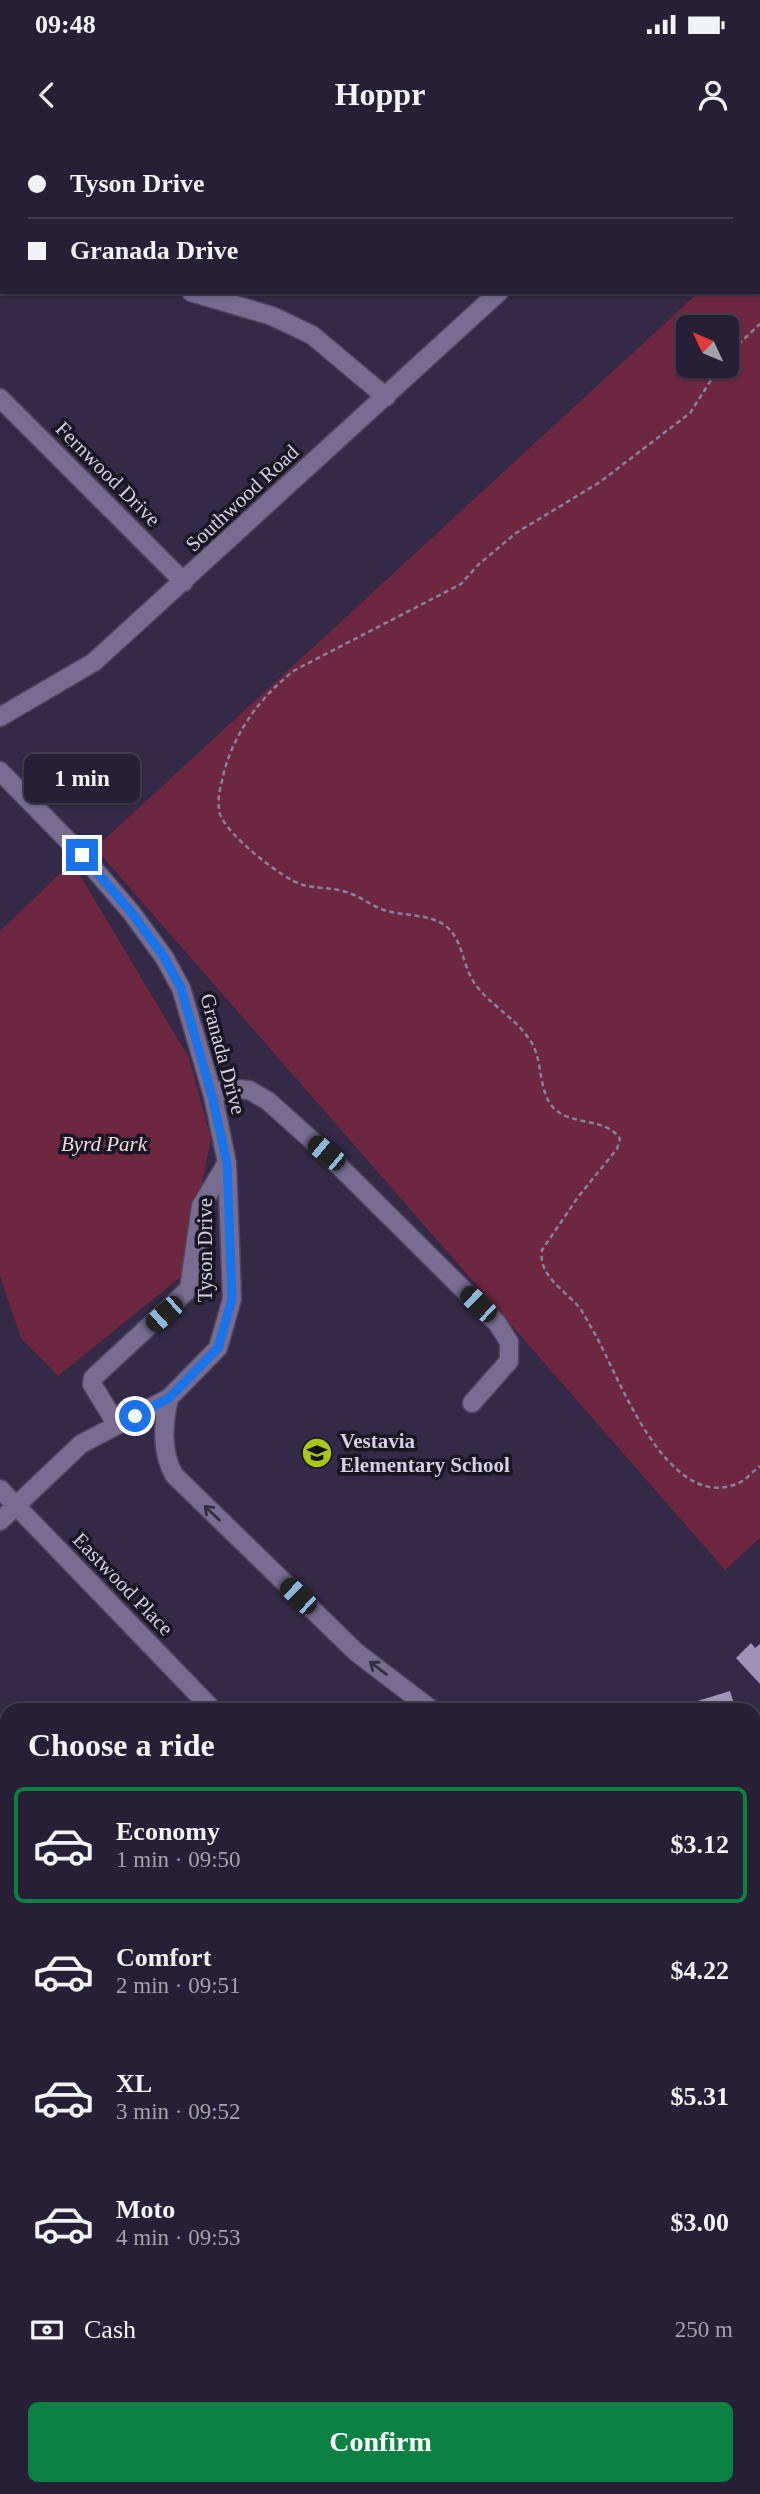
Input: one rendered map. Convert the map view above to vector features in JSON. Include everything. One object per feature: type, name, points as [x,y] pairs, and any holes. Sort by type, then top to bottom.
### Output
[{"type":"street","points":[[198,294],[272,316],[312,335],[386,397]]},
{"type":"street","name":"Southwood Road","points":[[0,717],[94,662],[497,294]]},
{"type":"street","name":"Fernwood Drive","points":[[0,398],[184,582]]},
{"type":"street","name":"Granada Drive","points":[[0,771],[82,855],[164,957],[181,988],[212,1096],[227,1163]]},
{"type":"street","points":[[212,1096],[226,1088],[250,1090],[268,1101],[326,1153],[497,1323],[509,1342],[509,1361],[472,1403]]},
{"type":"street","points":[[117,1425],[92,1384],[93,1378],[189,1289],[201,1206],[227,1163]]},
{"type":"street","name":"Tyson Drive","points":[[0,1521],[81,1444],[169,1398],[218,1348],[232,1299],[227,1163]]},
{"type":"street","points":[[169,1398],[165,1416],[165,1452],[169,1465],[183,1484],[356,1652],[423,1703]]},
{"type":"street","name":"Eastwood Place","points":[[0,1489],[206,1703]]},
{"type":"path","points":[[739,344],[760,324]]},
{"type":"path","points":[[712,378],[690,413],[600,482],[516,533],[478,565],[461,584],[295,670],[281,681],[243,726],[227,764],[219,806],[227,826],[272,869],[288,879],[303,885],[333,888],[352,894],[390,912],[430,918],[455,934],[474,982],[516,1022],[534,1047],[547,1100],[553,1108],[574,1120],[609,1129],[620,1139],[617,1149],[578,1197],[542,1250],[541,1260],[546,1273],[580,1309],[613,1367],[634,1415],[659,1453],[689,1478],[707,1485],[738,1484],[760,1466]]},
{"type":"green space","points":[[697,294],[760,294],[760,1538],[725,1570],[95,848]]},
{"type":"green space","name":"Byrd Park","points":[[72,862],[189,1058],[211,1139],[183,1275],[58,1376],[21,1338],[0,1276],[0,931]]},
{"type":"building","points":[[751,1643],[755,1648],[760,1644],[760,1684],[736,1658]]},
{"type":"building","points":[[730,1691],[734,1703],[691,1703]]},
{"type":"place","name":"Vestavia Elementary School","points":[[317,1453]]},
{"type":"route","points":[[82,855],[131,912],[164,957],[181,988],[212,1096],[227,1163],[232,1299],[218,1348],[169,1398],[135,1416]]}]
